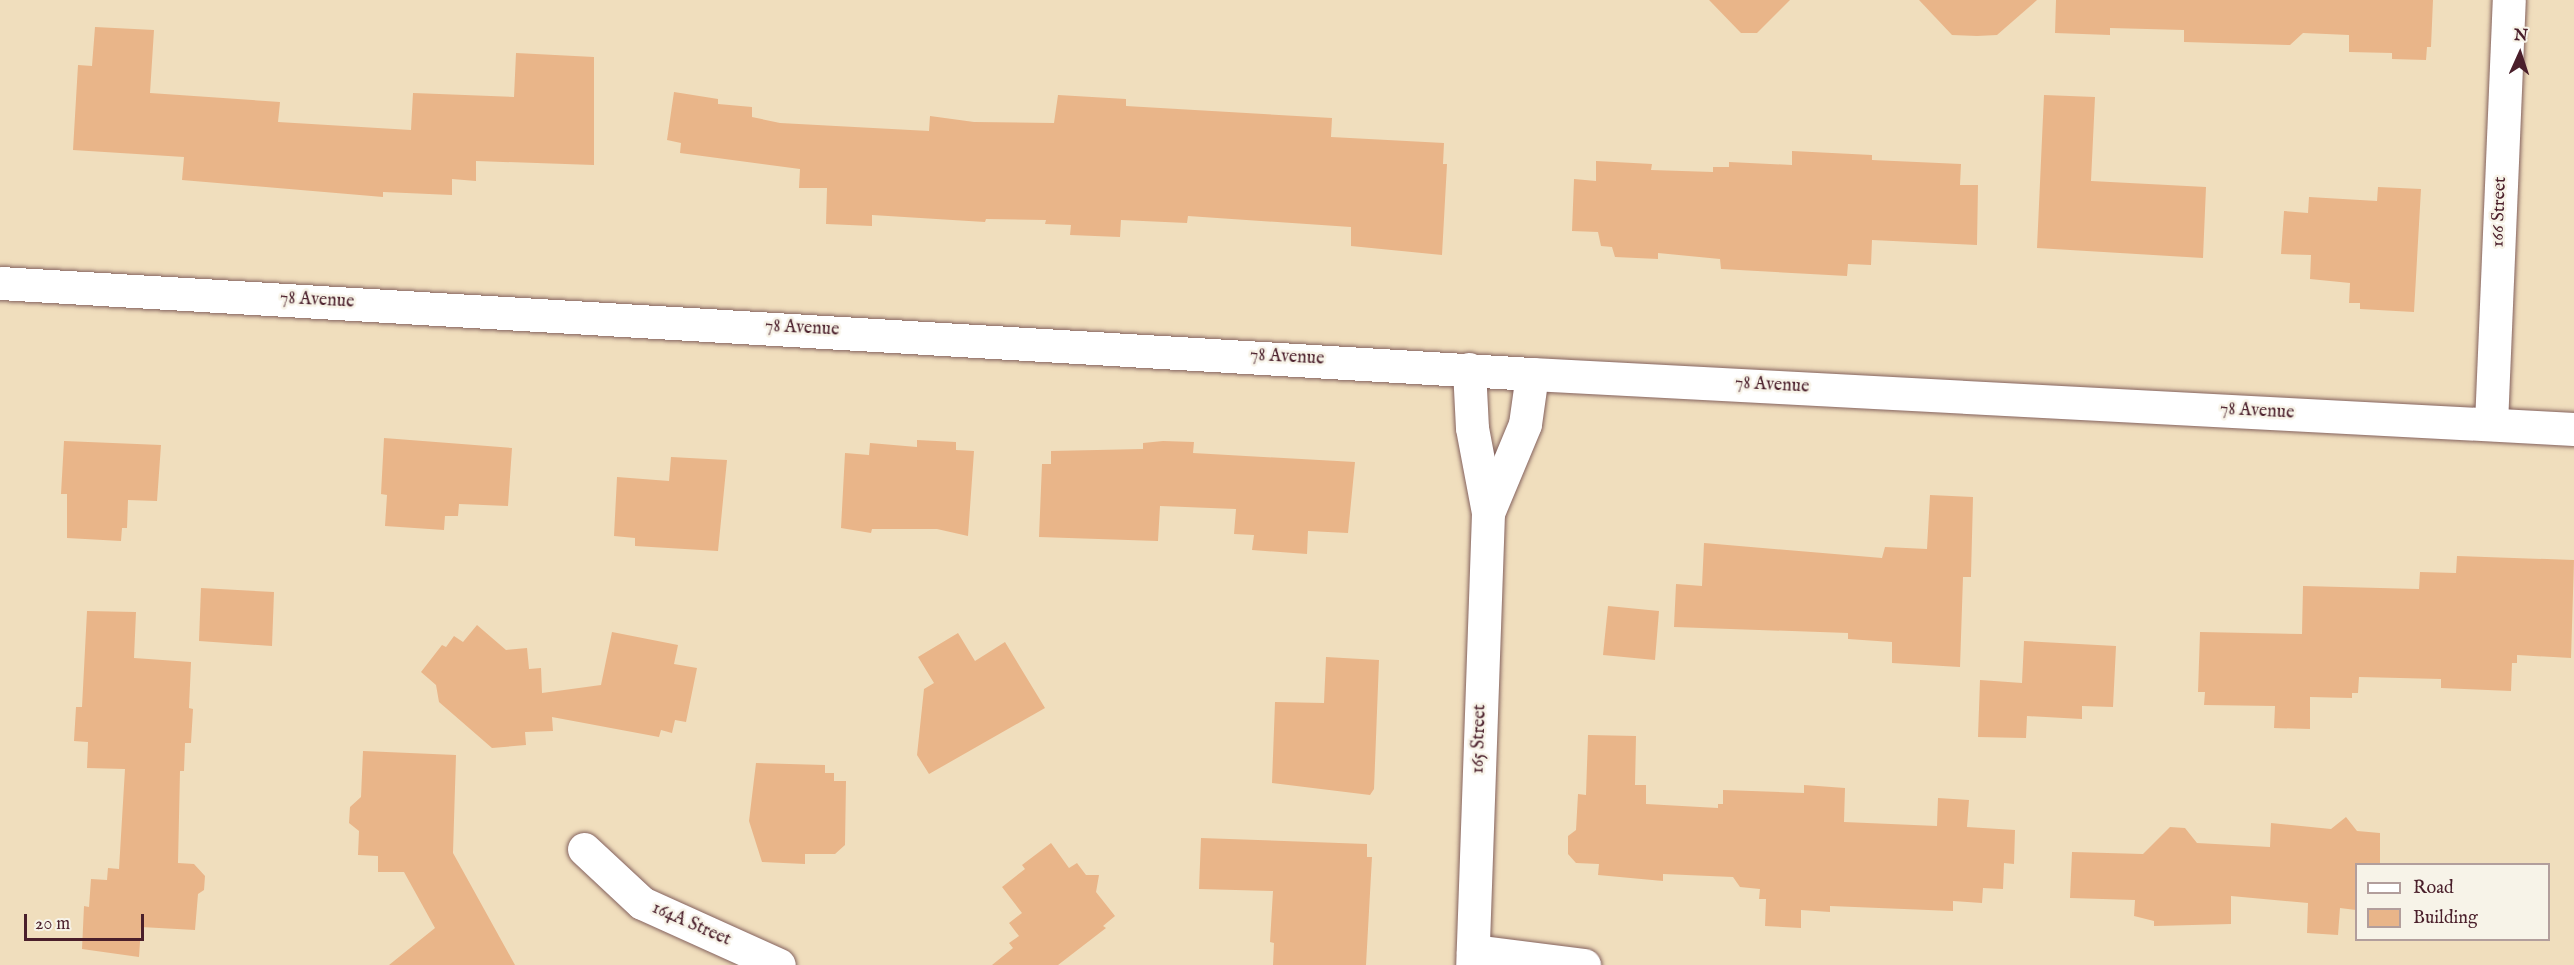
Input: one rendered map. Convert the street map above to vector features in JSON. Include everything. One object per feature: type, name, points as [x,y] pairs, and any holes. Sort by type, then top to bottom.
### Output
[{"type":"street","name":"166 Street","points":[[2491,424],[2509,0]]},
{"type":"street","name":"78 Avenue","points":[[0,283],[1532,374],[2574,429]]},
{"type":"street","name":"165 Street","points":[[1469,369],[1472,428],[1488,513],[1473,958]]},
{"type":"street","name":"165 Street","points":[[1488,513],[1525,424],[1532,374]]},
{"type":"street","name":"164A Street","points":[[584,849],[642,903],[779,965]]},
{"type":"street","points":[[1473,958],[1584,965]]},
{"type":"building","points":[[1709,0],[1790,0],[1757,33],[1741,33]]},
{"type":"building","points":[[1919,0],[2037,0],[1997,35],[1977,36],[1952,35]]},
{"type":"building","points":[[2056,0],[2433,0],[2431,47],[2427,47],[2426,60],[2392,59],[2392,53],[2349,52],[2349,35],[2303,33],[2290,45],[2184,42],[2184,30],[2110,28],[2110,35],[2055,33]]},
{"type":"building","points":[[95,27],[154,30],[150,93],[280,102],[278,122],[411,130],[413,93],[514,97],[516,53],[594,57],[594,165],[476,161],[476,181],[452,179],[452,195],[383,192],[383,197],[182,180],[184,157],[73,150],[78,65],[92,66]]},
{"type":"building","points":[[674,92],[718,99],[718,104],[752,107],[752,117],[780,123],[929,131],[930,116],[974,122],[1054,123],[1058,95],[1126,99],[1126,106],[1332,118],[1331,137],[1444,143],[1443,164],[1447,164],[1442,255],[1351,246],[1351,227],[1188,216],[1187,223],[1121,220],[1120,237],[1070,235],[1071,225],[1045,224],[1046,220],[986,219],[985,222],[872,215],[872,226],[826,224],[827,188],[799,188],[800,169],[680,153],[681,143],[667,140]]},
{"type":"building","points":[[2044,95],[2095,97],[2091,181],[2206,187],[2203,258],[2037,248]]},
{"type":"building","points":[[1792,151],[1872,155],[1872,160],[1961,164],[1960,185],[1978,185],[1977,245],[1872,240],[1871,265],[1848,264],[1847,276],[1721,269],[1720,259],[1658,253],[1658,259],[1615,257],[1612,247],[1601,246],[1598,232],[1572,231],[1574,179],[1596,181],[1596,161],[1652,164],[1651,170],[1713,172],[1713,167],[1729,167],[1729,162],[1792,165]]},
{"type":"building","points":[[2378,187],[2421,189],[2414,312],[2360,309],[2360,303],[2349,303],[2350,283],[2310,279],[2311,255],[2281,254],[2284,211],[2308,213],[2309,197],[2377,201]]},
{"type":"building","points":[[384,438],[512,448],[508,506],[459,504],[458,516],[445,516],[444,530],[385,526],[387,495],[381,494]]},
{"type":"building","points":[[917,440],[956,442],[956,450],[974,451],[968,536],[937,529],[872,529],[871,533],[841,528],[845,453],[869,455],[870,443],[917,447]]},
{"type":"building","points":[[64,441],[161,445],[157,501],[128,500],[127,528],[122,528],[121,541],[67,538],[67,494],[61,494]]},
{"type":"building","points":[[1194,442],[1193,453],[1355,462],[1348,533],[1308,531],[1307,554],[1252,550],[1254,535],[1234,534],[1236,509],[1160,506],[1158,541],[1039,537],[1042,464],[1051,464],[1051,451],[1143,449],[1143,443]]},
{"type":"building","points":[[671,457],[727,460],[718,551],[635,546],[635,538],[614,536],[617,477],[669,481]]},
{"type":"building","points":[[1930,495],[1973,497],[1971,577],[1963,577],[1960,667],[1892,663],[1892,642],[1848,639],[1848,633],[1674,627],[1676,584],[1702,586],[1704,543],[1882,558],[1885,547],[1927,549]]},
{"type":"building","points":[[2457,556],[2574,560],[2571,658],[2517,655],[2517,663],[2512,663],[2511,691],[2441,688],[2441,679],[2359,677],[2358,693],[2352,693],[2352,698],[2310,697],[2310,729],[2274,728],[2275,706],[2204,705],[2205,692],[2198,692],[2200,632],[2302,634],[2303,586],[2419,589],[2420,572],[2456,573]]},
{"type":"building","points":[[201,588],[274,592],[272,646],[199,641]]},
{"type":"building","points":[[1608,606],[1659,611],[1655,660],[1603,655]]},
{"type":"building","points":[[87,611],[136,612],[134,658],[191,662],[189,708],[193,709],[191,743],[185,743],[184,771],[180,771],[178,863],[194,864],[205,876],[204,890],[198,894],[195,930],[141,927],[139,957],[82,949],[84,906],[89,907],[91,879],[107,880],[108,868],[119,869],[125,769],[87,768],[88,742],[74,741],[76,707],[82,707]]},
{"type":"building","points":[[477,625],[506,650],[527,648],[529,669],[541,668],[542,693],[601,685],[612,632],[678,645],[674,664],[697,668],[686,722],[675,720],[672,733],[661,730],[659,737],[552,717],[553,731],[525,732],[526,745],[492,748],[439,702],[436,685],[421,672],[442,645],[446,647],[454,636],[463,642]]},
{"type":"building","points":[[958,633],[975,661],[1005,642],[1045,708],[929,774],[917,755],[924,689],[934,683],[918,657]]},
{"type":"building","points":[[2024,641],[2116,646],[2113,707],[2082,706],[2082,719],[2027,716],[2026,738],[1978,737],[1980,680],[2022,683]]},
{"type":"building","points":[[1326,657],[1379,660],[1374,789],[1370,795],[1272,783],[1275,702],[1324,703]]},
{"type":"building","points":[[1588,735],[1636,736],[1635,785],[1646,785],[1646,804],[1718,808],[1718,804],[1723,804],[1723,790],[1804,793],[1804,785],[1845,788],[1844,822],[1937,826],[1938,798],[1969,800],[1967,827],[2015,830],[2014,864],[2004,863],[2003,889],[1983,888],[1982,903],[1953,901],[1953,911],[1830,906],[1830,912],[1801,910],[1801,928],[1765,926],[1766,899],[1759,899],[1760,889],[1740,887],[1733,877],[1663,874],[1663,881],[1598,875],[1599,864],[1576,863],[1568,854],[1568,836],[1576,830],[1578,794],[1586,795]]},
{"type":"building","points":[[363,751],[456,755],[453,853],[515,965],[389,965],[435,928],[404,872],[378,872],[378,856],[358,855],[359,831],[349,823],[350,807],[361,797]]},
{"type":"building","points":[[756,763],[825,765],[825,773],[834,773],[834,781],[846,781],[845,845],[835,854],[805,854],[805,864],[762,862],[749,821]]},
{"type":"building","points":[[2346,817],[2357,831],[2380,833],[2380,863],[2355,863],[2355,910],[2340,908],[2338,935],[2307,933],[2308,903],[2231,896],[2231,924],[2154,926],[2154,921],[2134,916],[2135,900],[2070,898],[2072,852],[2143,854],[2170,827],[2185,828],[2197,843],[2270,847],[2271,823],[2331,829]]},
{"type":"building","points":[[1201,838],[1367,844],[1367,857],[1372,857],[1366,965],[1273,965],[1274,943],[1270,942],[1273,891],[1199,889]]},
{"type":"building","points":[[1051,843],[1069,868],[1077,863],[1086,875],[1099,875],[1096,892],[1115,916],[1103,926],[1106,928],[1058,965],[992,965],[1013,948],[1009,943],[1019,936],[1009,923],[1022,913],[1002,887],[1025,869],[1022,865]]}]
